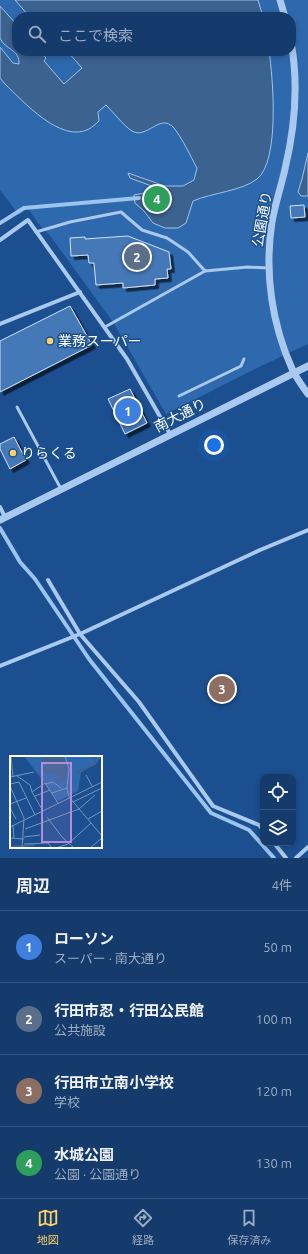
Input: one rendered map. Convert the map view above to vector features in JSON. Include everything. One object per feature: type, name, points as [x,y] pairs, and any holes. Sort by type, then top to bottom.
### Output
[{"type":"street","points":[[280,0],[284,12]]},
{"type":"street","name":"公園通り","points":[[294,56],[295,99],[293,132],[272,222],[268,268],[274,315],[294,372],[308,394]]},
{"type":"street","points":[[0,240],[28,220],[127,359],[170,434]]},
{"type":"street","points":[[0,324],[80,292]]},
{"type":"street","name":"南大通り","points":[[3,518],[308,366]]},
{"type":"street","points":[[0,507],[3,518]]},
{"type":"street","points":[[0,666],[80,634],[260,550],[308,530]]},
{"type":"street","points":[[48,580],[80,634],[139,702],[213,806],[260,826]]},
{"type":"street","points":[[276,846],[286,858]]},
{"type":"street","points":[[296,858],[308,847]]},
{"type":"lane","points":[[36,232],[70,222],[121,212],[142,230],[167,238],[188,252],[205,271]]},
{"type":"lane","points":[[105,327],[205,271],[248,267],[268,268]]},
{"type":"lane","points":[[179,396],[241,366],[244,359]]},
{"type":"lane","points":[[17,407],[60,489]]},
{"type":"shaded area","points":[[0,0],[308,0],[308,344],[166,414],[113,322],[51,237],[37,222],[28,208],[19,215],[0,190]]},
{"type":"shaded area","points":[[15,0],[258,0],[262,12],[26,12]]},
{"type":"shaded area","points":[[0,6],[12,19],[12,50],[5,45],[0,38]]},
{"type":"shaded area","points":[[0,47],[13,63],[19,64],[18,56],[44,56],[46,58],[44,61],[64,84],[82,68],[71,56],[270,56],[273,118],[269,155],[264,169],[257,179],[251,183],[193,201],[186,223],[178,228],[165,228],[153,223],[144,211],[135,203],[134,195],[145,193],[154,194],[158,190],[157,188],[130,178],[128,173],[165,186],[183,186],[194,180],[197,168],[174,128],[169,124],[164,123],[143,132],[138,133],[132,131],[106,105],[98,112],[99,121],[89,129],[78,132],[67,131],[55,126],[32,110],[0,78]]},
{"type":"shaded area","points":[[308,153],[308,196],[301,196],[298,192]]},
{"type":"building","points":[[304,205],[305,217],[291,218],[290,206]]},
{"type":"building","points":[[128,236],[169,252],[171,269],[167,269],[168,278],[155,279],[155,285],[123,288],[123,283],[96,285],[94,263],[89,263],[88,255],[71,256],[70,238],[85,237],[85,239]]},
{"type":"building","points":[[70,306],[92,345],[0,392],[0,341]]},
{"type":"building","points":[[130,389],[147,423],[125,434],[108,399]]},
{"type":"building","points":[[14,437],[26,460],[10,469],[0,449],[0,444]]},
{"type":"waterway","points":[[0,223],[24,208],[139,198]]},
{"type":"waterway","points":[[0,528],[20,562],[35,579],[89,659],[211,813],[249,830],[274,858]]},
{"type":"place","name":"水城公園","points":[[157,199]]},
{"type":"place","name":"行田市忍・行田公民館","points":[[137,257]]},
{"type":"place","name":"業務スーパー","points":[[50,341]]},
{"type":"place","name":"ローソン","points":[[128,411]]},
{"type":"place","name":"りらくる","points":[[13,453]]},
{"type":"place","name":"行田市立南小学校","points":[[222,689]]}]
